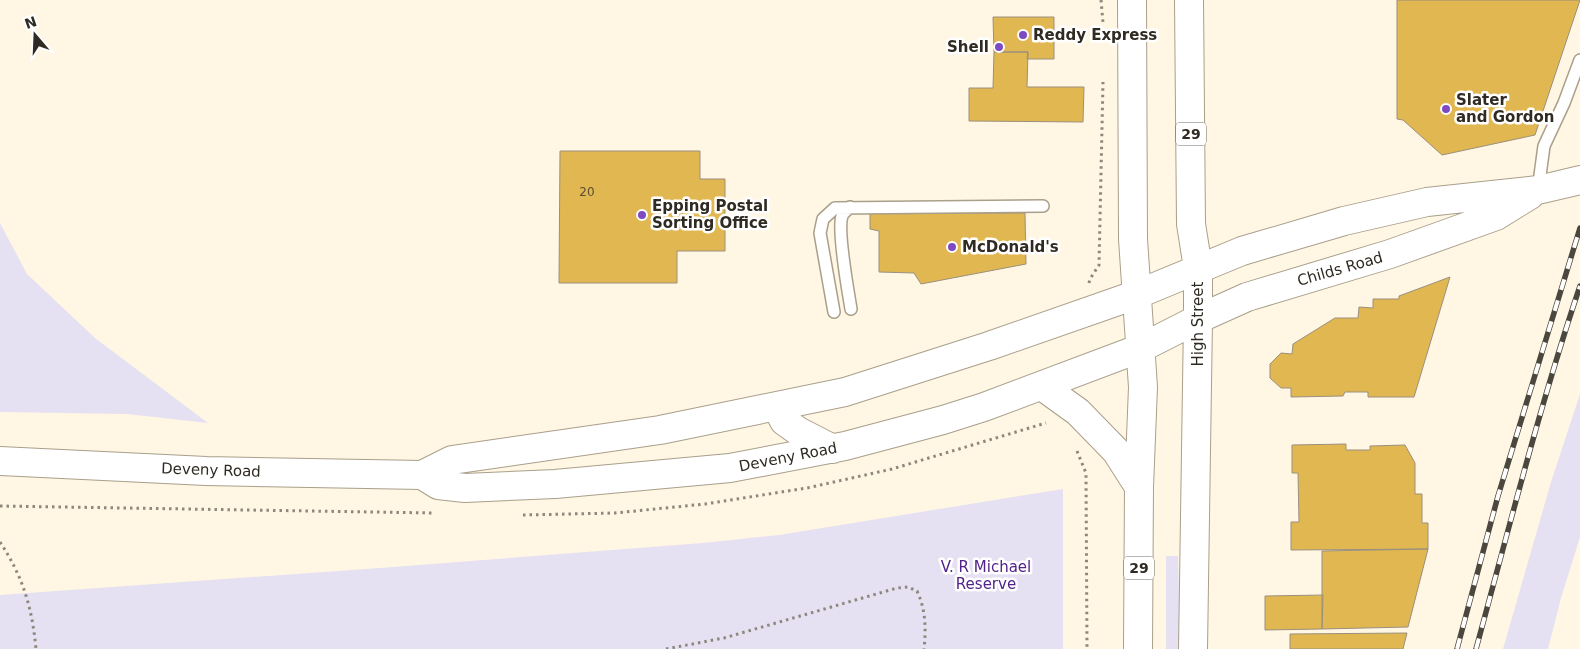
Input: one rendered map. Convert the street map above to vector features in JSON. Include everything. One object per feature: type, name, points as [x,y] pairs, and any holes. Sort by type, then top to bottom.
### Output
[{"type":"main road","name":"29","points":[[1132,0],[1133,239],[1142,348],[1143,387],[1139,487],[1138,649]]},
{"type":"main road","name":"High Street","points":[[1189,0],[1191,224],[1198,268],[1193,649]]},
{"type":"main road","name":"Childs Road","points":[[1138,294],[1242,251],[1362,217],[1426,202],[1538,190],[1580,180]]},
{"type":"main road","name":"Childs Road","points":[[1142,348],[1198,319],[1251,296],[1390,254],[1496,216],[1538,190]]},
{"type":"main road","name":"Deveny Road","points":[[0,461],[206,471],[422,474],[452,460],[660,430],[845,392],[1087,313],[1138,294]]},
{"type":"main road","name":"Deveny Road","points":[[422,474],[438,485],[465,488],[555,484],[730,468],[833,449],[893,434],[984,407],[1142,348]]},
{"type":"main road","points":[[1042,386],[1078,412],[1116,451],[1139,487]]},
{"type":"main road","points":[[777,407],[784,420],[798,431],[833,449]]},
{"type":"lane","points":[[1538,190],[1544,146],[1564,104],[1580,60]]},
{"type":"lane","points":[[834,312],[820,226],[823,219],[836,208],[1043,206]]},
{"type":"lane","points":[[850,207],[842,216],[841,223],[843,253],[851,308]]},
{"type":"path","points":[[1101,0],[1104,30]]},
{"type":"path","points":[[1087,313],[1090,279],[1099,265],[1103,78]]},
{"type":"path","points":[[1074,443],[1086,473],[1087,649]]},
{"type":"path","points":[[0,542],[21,579],[28,602],[36,649]]},
{"type":"path","points":[[666,649],[724,638],[897,588],[908,587],[917,591],[923,604],[925,623],[924,649]]},
{"type":"green space","points":[[0,223],[27,274],[95,338],[208,423],[127,414],[0,412]]},
{"type":"green space","points":[[1580,394],[1580,537],[1561,598],[1548,649],[1503,649],[1551,482]]},
{"type":"green space","name":"V. R Michael Reserve","points":[[1063,489],[1063,649],[0,649],[0,595],[703,543],[779,535]]},
{"type":"green space","points":[[1166,556],[1178,556],[1180,649],[1166,649]]},
{"type":"building","points":[[1397,0],[1580,0],[1535,135],[1442,155],[1403,120],[1397,119]]},
{"type":"building","name":"Reddy Express","points":[[993,17],[1054,17],[1054,59],[1027,59],[1028,52],[994,52]]},
{"type":"building","points":[[994,52],[1028,52],[1027,87],[1084,87],[1083,122],[969,121],[969,88],[993,88]]},
{"type":"building","name":"Epping Postal Sorting Office","points":[[560,151],[700,151],[700,179],[725,179],[725,251],[677,251],[677,283],[559,283]]},
{"type":"building","name":"McDonald's","points":[[870,213],[1025,213],[1026,264],[921,284],[914,273],[879,272],[879,231],[870,229]]},
{"type":"building","points":[[1450,277],[1414,397],[1368,397],[1368,392],[1345,392],[1343,396],[1291,397],[1291,388],[1281,388],[1270,378],[1270,364],[1281,353],[1292,354],[1293,344],[1335,318],[1358,318],[1359,307],[1373,308],[1373,299],[1399,299],[1399,296]]},
{"type":"building","points":[[1346,444],[1346,450],[1370,450],[1370,446],[1405,445],[1415,463],[1415,494],[1422,494],[1422,523],[1428,523],[1428,549],[1291,550],[1291,522],[1299,522],[1298,473],[1292,473],[1292,445]]},
{"type":"building","points":[[1428,549],[1408,627],[1322,629],[1322,551]]},
{"type":"building","points":[[1323,595],[1322,629],[1265,630],[1265,596]]},
{"type":"building","points":[[1407,633],[1403,649],[1290,649],[1290,634]]},
{"type":"railway","points":[[1457,649],[1498,496],[1580,228]]},
{"type":"railway","points":[[1476,649],[1538,421],[1580,286]]},
{"type":"place","name":"Reddy Express","points":[[1023,35]]},
{"type":"place","name":"Shell","points":[[999,47]]},
{"type":"place","name":"Slater and Gordon","points":[[1446,109]]},
{"type":"place","name":"Epping Postal Sorting Office","points":[[642,215]]},
{"type":"place","name":"McDonald's","points":[[952,247]]}]
